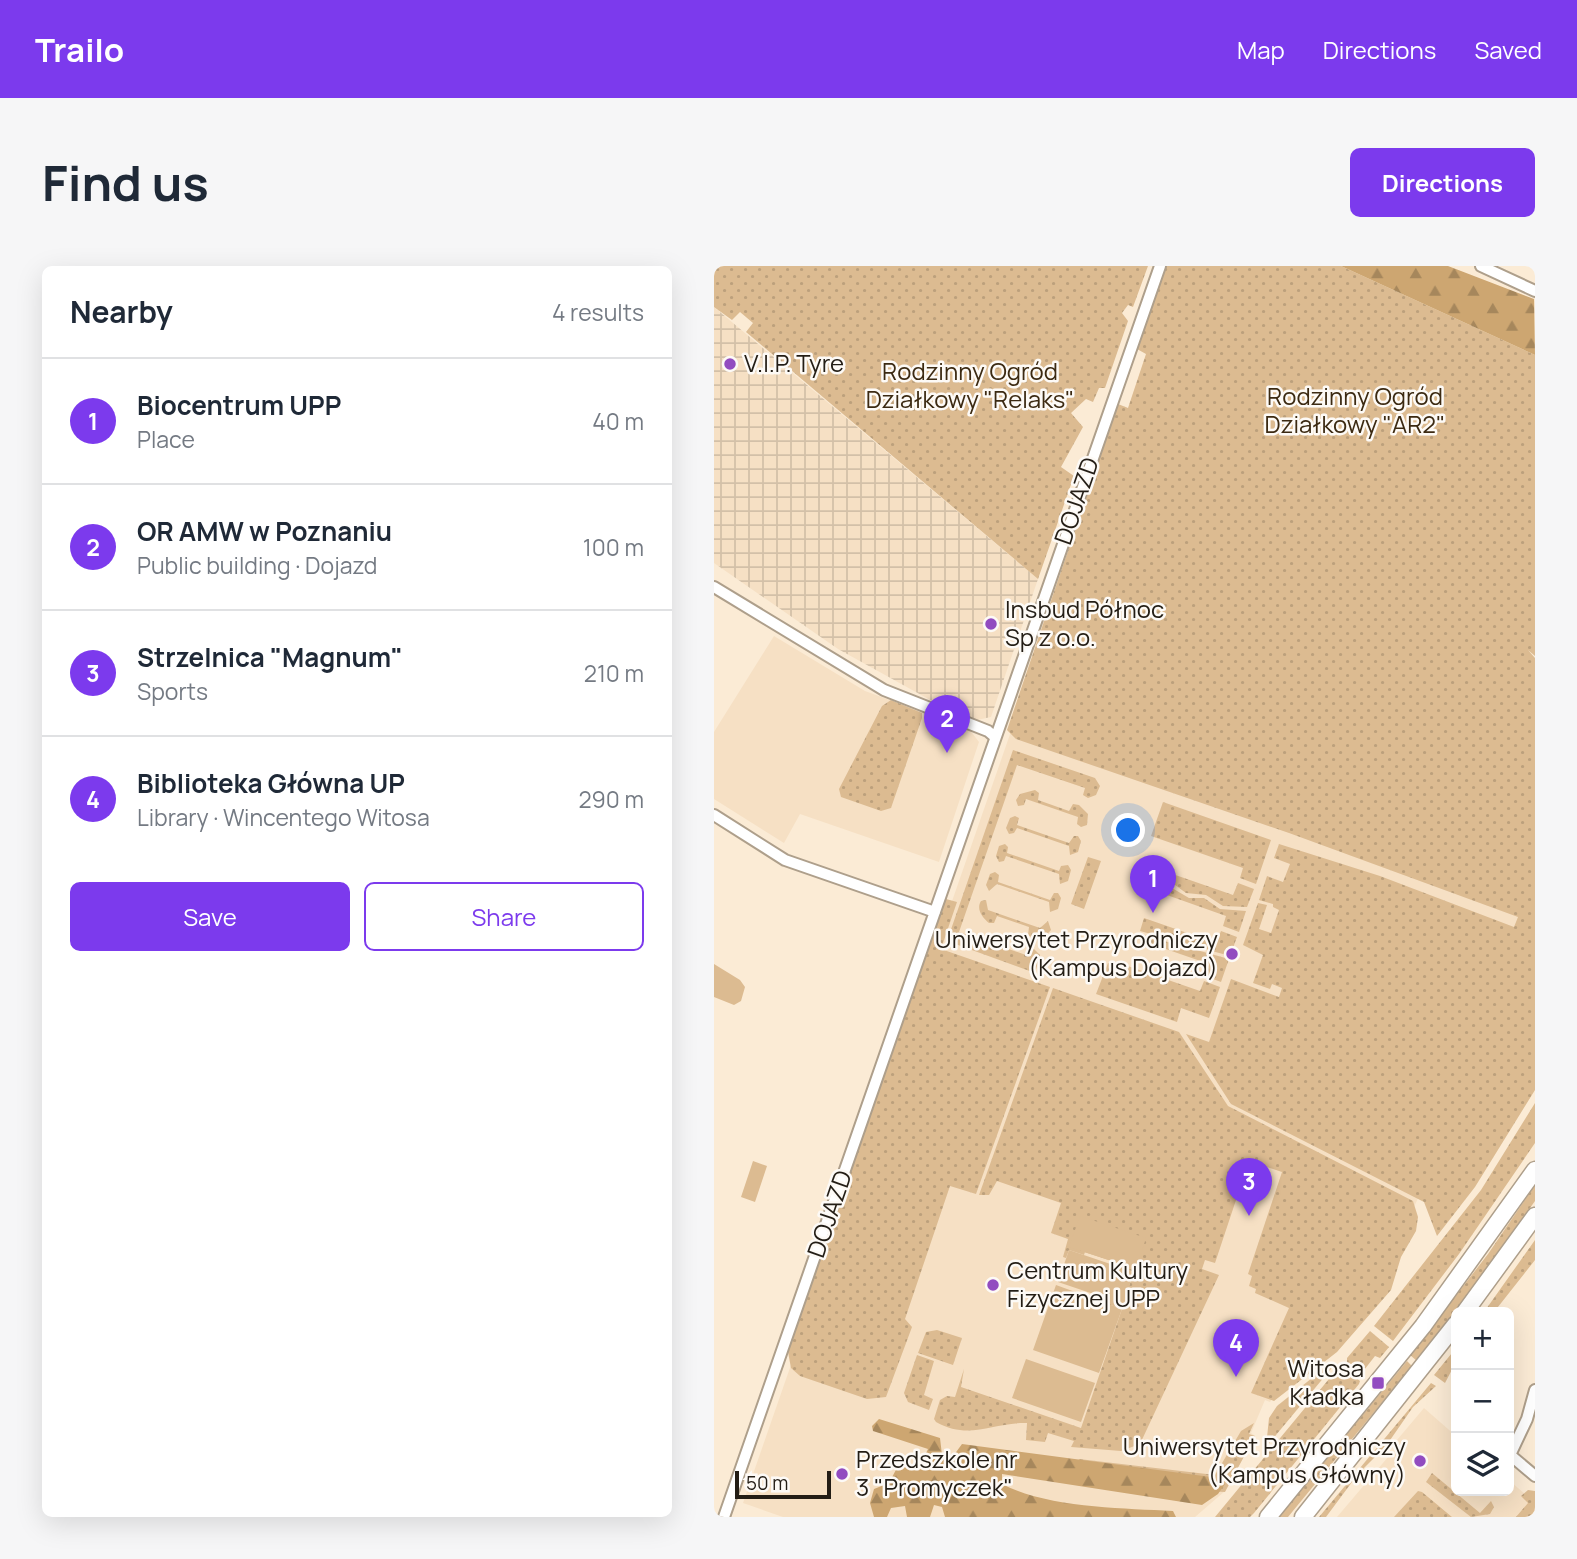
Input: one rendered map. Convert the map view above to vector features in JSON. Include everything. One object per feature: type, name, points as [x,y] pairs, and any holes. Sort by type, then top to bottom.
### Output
[{"type":"main road","points":[[1268,1517],[1430,1317],[1535,1170]]},
{"type":"main road","points":[[1469,1307],[1535,1216]]},
{"type":"main road","points":[[1303,1517],[1451,1330]]},
{"type":"main road","points":[[1311,1517],[1343,1468]]},
{"type":"street","name":"DOJAZD","points":[[724,1517],[1160,266]]},
{"type":"street","points":[[1481,266],[1535,291]]},
{"type":"street","points":[[714,587],[884,690],[988,731],[995,737]]},
{"type":"street","points":[[714,815],[785,860],[935,912]]},
{"type":"street","points":[[1514,1446],[1531,1417],[1535,1390]]},
{"type":"street","points":[[1514,1459],[1535,1476]]},
{"type":"shaded area","points":[[714,307],[1038,579],[991,717],[977,720],[952,712],[838,649],[714,563]]},
{"type":"shaded area","name":"Uniwersytet Przyrodniczy (Kampus Dojazd)","points":[[1124,406],[1488,610],[1523,968],[1414,1207],[1270,1402],[1265,1400],[1251,1433],[1255,1436],[1225,1491],[1195,1517],[783,1517],[743,1503]]},
{"type":"shaded area","points":[[774,636],[865,691],[969,729],[979,742],[939,862],[800,814],[784,843],[714,799],[714,732]]},
{"type":"shaded area","name":"Uniwersytet Przyrodniczy (Kampus Główny)","points":[[1424,1408],[1451,1432],[1451,1496],[1514,1496],[1514,1484],[1535,1503],[1535,1517],[1337,1517],[1400,1443],[1397,1440]]},
{"type":"green space","name":"Rodzinny Ogród Działkowy \"Relaks\"","points":[[714,266],[1148,266],[1133,307],[1128,305],[1122,313],[1128,321],[1105,388],[1099,388],[1093,402],[1086,399],[1071,413],[1083,427],[1061,467],[1074,476],[1038,579],[746,332],[753,323],[740,312],[732,320],[714,307]]},
{"type":"green space","name":"Rodzinny Ogród Działkowy \"AR2\"","points":[[1166,266],[1341,266],[1535,355],[1535,656],[1528,650],[1535,658],[1535,1090],[1475,1187],[1437,1236],[1424,1202],[1231,1104],[1186,1034],[1209,1042],[1231,979],[1279,997],[1282,988],[1272,984],[1270,989],[1253,983],[1263,955],[1243,945],[1258,903],[1267,905],[1259,929],[1271,933],[1279,910],[1273,907],[1273,904],[1259,900],[1267,876],[1283,882],[1290,864],[1274,858],[1279,844],[1380,876],[1514,927],[1518,917],[1289,833],[1016,739],[1007,730],[1118,404],[1128,408],[1146,354],[1137,349]]},
{"type":"green space","points":[[1341,266],[1448,266],[1534,299],[1535,355]]},
{"type":"green space","points":[[891,700],[922,713],[922,718],[891,808],[881,811],[841,797],[839,789],[882,706]]},
{"type":"green space","points":[[1013,750],[1095,778],[1100,786],[1096,795],[1088,798],[1083,795],[1085,788],[1017,765],[959,932],[1026,955],[1034,949],[1040,955],[1035,973],[947,941]]},
{"type":"green space","points":[[1035,790],[1039,793],[1038,800],[1069,811],[1073,804],[1079,805],[1088,814],[1087,825],[1081,827],[1077,824],[1078,817],[1026,799],[1024,805],[1018,806],[1016,800],[1020,794]]},
{"type":"green space","points":[[1163,802],[1271,840],[1256,884],[1240,878],[1243,868],[1151,836]]},
{"type":"green space","points":[[1010,818],[1019,818],[1017,825],[1069,843],[1074,836],[1078,836],[1081,841],[1078,852],[1070,855],[1069,846],[1017,828],[1014,833],[1009,834],[1006,828]]},
{"type":"green space","points":[[1005,844],[1008,847],[1007,853],[1059,871],[1061,866],[1068,865],[1071,870],[1068,881],[1060,884],[1059,874],[1006,856],[1004,861],[999,862],[996,856],[999,846]]},
{"type":"green space","points":[[1088,857],[1101,861],[1084,909],[1071,904]]},
{"type":"green space","points":[[1161,870],[1233,895],[1238,883],[1254,889],[1247,907],[1223,906],[1206,895],[1186,893],[1175,885],[1155,886]]},
{"type":"green space","points":[[995,872],[999,875],[998,882],[1050,900],[1054,893],[1058,893],[1061,898],[1058,909],[1050,912],[1049,902],[997,884],[989,891],[986,885],[990,874]]},
{"type":"green space","points":[[1172,888],[1189,898],[1204,898],[1220,909],[1246,911],[1239,932],[1223,926],[1226,916],[1164,894]]},
{"type":"green space","points":[[946,899],[957,902],[941,949],[1050,987],[976,1194],[950,1186],[905,1319],[912,1327],[886,1397],[867,1399],[800,1376],[791,1368],[788,1352]]},
{"type":"green space","points":[[986,900],[988,910],[1040,928],[1048,921],[1051,930],[1034,938],[1028,935],[1029,927],[997,916],[994,923],[989,923],[979,910],[981,901]]},
{"type":"green space","points":[[1144,918],[1216,943],[1221,931],[1237,937],[1230,956],[1140,931]]},
{"type":"green space","points":[[1139,934],[1229,959],[1221,982],[1205,976],[1209,964],[1137,939]]},
{"type":"green space","points":[[1108,963],[1120,967],[1122,964],[1200,991],[1204,981],[1220,987],[1209,1018],[1181,1008],[1177,1022],[1096,994]]},
{"type":"green space","points":[[714,964],[740,980],[745,987],[741,1001],[734,1005],[714,997]]},
{"type":"green space","points":[[1053,988],[1179,1032],[1228,1106],[1413,1201],[1418,1217],[1416,1231],[1401,1257],[1391,1290],[1337,1352],[1274,1401],[1251,1393],[1289,1308],[1255,1293],[1256,1289],[1249,1286],[1252,1276],[1248,1274],[1282,1172],[1249,1161],[1215,1263],[1205,1260],[1202,1269],[1219,1275],[1140,1444],[1121,1451],[1071,1447],[1074,1441],[1048,1433],[1045,1442],[1026,1440],[1027,1423],[960,1430],[934,1419],[940,1400],[947,1396],[955,1397],[964,1369],[961,1387],[1081,1428],[1122,1309],[1105,1303],[1107,1298],[1123,1303],[1134,1272],[1119,1267],[1120,1264],[1136,1269],[1085,1252],[1084,1255],[1069,1250],[1066,1258],[1063,1257],[1068,1239],[1051,1233],[1061,1203],[997,1181],[989,1195],[979,1195]]},
{"type":"green space","points":[[1535,1103],[1535,1143],[1459,1254],[1393,1341],[1374,1326],[1481,1190]]},
{"type":"green space","points":[[753,1161],[767,1166],[755,1202],[741,1197]]},
{"type":"green space","points":[[1535,1185],[1535,1201],[1459,1307],[1451,1307],[1451,1318],[1417,1361],[1410,1355],[1488,1254]]},
{"type":"green space","points":[[1080,1216],[1146,1238],[1136,1269],[1069,1247]]},
{"type":"green space","points":[[1535,1240],[1535,1260],[1498,1307],[1488,1307]]},
{"type":"green space","points":[[1069,1250],[1134,1272],[1123,1304],[1058,1282]]},
{"type":"green space","points":[[1056,1285],[1122,1309],[1099,1373],[1033,1350]]},
{"type":"green space","points":[[937,1330],[962,1338],[953,1365],[918,1353],[926,1332]]},
{"type":"green space","points":[[1370,1331],[1389,1347],[1380,1358],[1375,1356],[1361,1374],[1347,1363],[1347,1358]]},
{"type":"green space","points":[[1451,1354],[1451,1372],[1445,1383],[1434,1375]]},
{"type":"green space","points":[[917,1355],[934,1361],[924,1395],[933,1399],[929,1410],[908,1402],[904,1393]]},
{"type":"green space","points":[[1026,1359],[1095,1383],[1081,1422],[1012,1398]]},
{"type":"green space","points":[[1407,1361],[1412,1366],[1288,1517],[1279,1517]]},
{"type":"green space","points":[[1332,1362],[1335,1364],[1266,1447],[1269,1418],[1277,1406]]},
{"type":"green space","points":[[1338,1368],[1344,1368],[1360,1381],[1359,1384],[1254,1513],[1250,1517],[1215,1517]]},
{"type":"green space","points":[[1431,1383],[1436,1386],[1413,1407],[1386,1446],[1358,1474],[1326,1517],[1319,1517]]},
{"type":"green space","points":[[879,1419],[940,1438],[942,1455],[951,1459],[962,1444],[1211,1477],[1225,1484],[1218,1494],[1202,1505],[1002,1474],[1002,1484],[1041,1498],[1086,1505],[1173,1511],[1176,1517],[945,1517],[942,1507],[934,1505],[930,1517],[907,1517],[905,1506],[891,1508],[887,1517],[874,1517],[870,1503],[874,1489],[889,1483],[899,1464],[920,1466],[928,1449],[873,1431],[872,1426]]},
{"type":"green space","points":[[1254,1423],[1249,1434],[1255,1436],[1225,1492],[1164,1489],[1077,1465],[1079,1459],[1215,1475],[1241,1431]]},
{"type":"green space","points":[[1432,1473],[1451,1489],[1451,1496],[1460,1496],[1480,1513],[1491,1501],[1494,1507],[1490,1514],[1471,1517],[1426,1482]]},
{"type":"green space","points":[[1528,1490],[1535,1491],[1535,1517],[1516,1517],[1528,1503],[1521,1496]]},
{"type":"green space","points":[[1418,1491],[1422,1492],[1452,1517],[1394,1517]]},
{"type":"place","name":"V.I.P. Tyre","points":[[730,364]]},
{"type":"place","name":"Insbud Północ Sp z o.o.","points":[[991,624]]},
{"type":"place","name":"OR AMW w Poznaniu","points":[[947,753]]},
{"type":"place","name":"Biocentrum UPP","points":[[1153,913]]},
{"type":"place","name":"Uniwersytet Przyrodniczy (Kampus Dojazd)","points":[[1232,954]]},
{"type":"place","name":"Strzelnica \"Magnum\"","points":[[1249,1216]]},
{"type":"place","name":"Centrum Kultury Fizycznej UPP","points":[[993,1285]]},
{"type":"place","name":"Biblioteka Główna UP","points":[[1236,1377]]},
{"type":"place","name":"Witosa Kładka","points":[[1378,1383]]},
{"type":"place","name":"Uniwersytet Przyrodniczy (Kampus Główny)","points":[[1420,1461]]},
{"type":"place","name":"Przedszkole nr 3 \"Promyczek\"","points":[[842,1474]]}]
